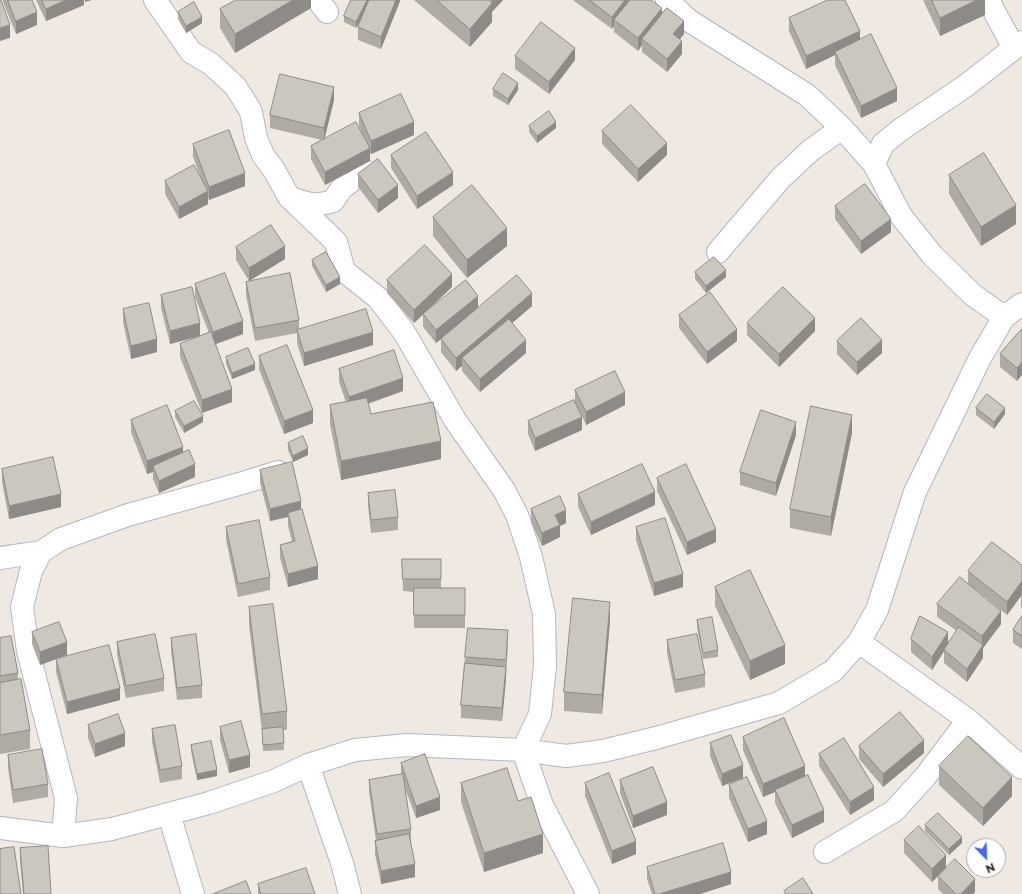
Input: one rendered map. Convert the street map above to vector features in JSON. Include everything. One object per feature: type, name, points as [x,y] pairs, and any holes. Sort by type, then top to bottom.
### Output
[{"type":"street","points":[[155,0],[191,52],[211,64],[235,86],[251,112],[256,138],[263,155],[274,170],[289,197],[336,242],[344,271],[378,298],[404,332],[455,420],[504,490],[516,515],[531,557],[544,614],[546,666],[540,714],[523,750],[542,805],[588,894]]},
{"type":"street","points":[[667,0],[688,20],[807,95],[842,128],[874,164],[901,216],[933,256],[973,296],[1004,317]]},
{"type":"street","points":[[874,164],[884,144],[900,130],[964,87],[1018,45],[988,0]]},
{"type":"street","points":[[718,252],[780,179],[811,150],[842,128]]},
{"type":"street","points":[[289,197],[308,204],[320,205],[334,201],[342,188],[365,171]]},
{"type":"street","points":[[0,828],[63,836],[112,829],[209,803],[274,781],[308,766],[355,750],[407,745],[523,750],[566,756],[603,751],[656,738],[779,703],[833,671],[859,642],[877,610],[914,492],[980,358],[1004,317],[1022,304]]},
{"type":"street","points":[[0,558],[41,552],[61,539],[128,515],[278,472]]},
{"type":"street","points":[[41,552],[31,571],[22,607],[28,651],[66,798],[63,836]]},
{"type":"street","points":[[859,642],[968,720],[1022,768]]},
{"type":"street","points":[[825,852],[894,811],[925,778],[968,720]]},
{"type":"street","points":[[308,766],[342,863],[350,894]]},
{"type":"street","points":[[169,814],[193,894]]},
{"type":"building","points":[[0,0],[10,25],[0,28]]},
{"type":"building","points":[[8,0],[32,0],[37,12],[16,21]]},
{"type":"building","points":[[42,0],[66,0],[46,9]]},
{"type":"building","points":[[236,0],[293,0],[235,34],[220,9]]},
{"type":"building","points":[[351,0],[367,0],[356,22],[344,16]]},
{"type":"building","points":[[369,0],[396,0],[381,37],[358,27]]},
{"type":"building","points":[[437,0],[489,0],[492,3],[470,29]]},
{"type":"building","points":[[590,0],[625,0],[612,17]]},
{"type":"building","points":[[630,0],[651,0],[662,8],[638,38],[614,20]]},
{"type":"building","points":[[828,0],[845,0],[860,31],[806,56],[789,18]]},
{"type":"building","points":[[932,0],[977,0],[940,18]]},
{"type":"building","points":[[194,2],[202,17],[186,26],[178,12]]},
{"type":"building","points":[[667,8],[684,21],[673,34],[682,41],[667,59],[642,39]]},
{"type":"building","points":[[541,22],[575,48],[549,82],[515,56]]},
{"type":"building","points":[[871,34],[897,88],[861,106],[835,52]]},
{"type":"building","points":[[503,73],[518,83],[508,99],[493,89]]},
{"type":"building","points":[[280,74],[334,87],[324,128],[270,115]]},
{"type":"building","points":[[401,94],[414,122],[371,141],[359,113]]},
{"type":"building","points":[[631,105],[667,143],[638,169],[602,131]]},
{"type":"building","points":[[549,111],[556,122],[537,136],[529,126]]},
{"type":"building","points":[[356,122],[370,148],[325,172],[311,146]]},
{"type":"building","points":[[229,130],[245,173],[209,187],[193,144]]},
{"type":"building","points":[[426,132],[453,172],[417,196],[391,155]]},
{"type":"building","points":[[984,153],[1016,205],[981,227],[949,175]]},
{"type":"building","points":[[378,159],[398,185],[378,200],[358,174]]},
{"type":"building","points":[[194,165],[208,191],[179,207],[165,181]]},
{"type":"building","points":[[865,184],[891,219],[861,241],[835,206]]},
{"type":"building","points":[[472,185],[507,228],[467,260],[433,217]]},
{"type":"building","points":[[271,225],[285,246],[249,268],[236,247]]},
{"type":"building","points":[[425,245],[452,274],[414,310],[387,280]]},
{"type":"building","points":[[326,252],[340,277],[326,285],[312,260]]},
{"type":"building","points":[[714,257],[726,270],[706,286],[695,272]]},
{"type":"building","points":[[225,273],[243,321],[213,332],[195,284]]},
{"type":"building","points":[[290,273],[299,320],[255,328],[246,282]]},
{"type":"building","points":[[517,275],[532,293],[456,358],[441,339]]},
{"type":"building","points":[[466,280],[478,296],[436,330],[423,314]]},
{"type":"building","points":[[192,287],[200,323],[170,331],[161,295]]},
{"type":"building","points":[[783,287],[815,318],[779,354],[747,323]]},
{"type":"building","points":[[710,292],[737,329],[707,352],[679,315]]},
{"type":"building","points":[[149,303],[157,339],[131,346],[123,309]]},
{"type":"building","points":[[366,309],[373,332],[304,353],[297,330]]},
{"type":"building","points":[[861,318],[882,340],[857,362],[837,341]]},
{"type":"building","points":[[509,319],[526,340],[480,379],[462,358]]},
{"type":"building","points":[[1022,329],[1022,362],[1017,368],[1000,354]]},
{"type":"building","points":[[211,332],[232,389],[202,400],[180,344]]},
{"type":"building","points":[[287,345],[313,410],[284,421],[259,356]]},
{"type":"building","points":[[248,348],[255,364],[232,373],[226,357]]},
{"type":"building","points":[[394,350],[403,378],[349,397],[339,369]]},
{"type":"building","points":[[615,371],[625,392],[586,412],[575,390]]},
{"type":"building","points":[[987,394],[1005,408],[994,422],[976,408]]},
{"type":"building","points":[[367,398],[371,414],[433,402],[441,441],[341,461],[330,405]]},
{"type":"building","points":[[574,400],[582,417],[535,438],[528,421]]},
{"type":"building","points":[[194,401],[203,416],[184,426],[175,411]]},
{"type":"building","points":[[167,405],[183,447],[147,461],[131,420]]},
{"type":"building","points":[[811,406],[852,415],[831,517],[790,509]]},
{"type":"building","points":[[761,410],[796,422],[776,483],[740,472]]},
{"type":"building","points":[[303,436],[308,448],[293,456],[288,443]]},
{"type":"building","points":[[189,450],[195,464],[159,481],[153,466]]},
{"type":"building","points":[[53,457],[61,494],[9,506],[2,469]]},
{"type":"building","points":[[292,462],[301,501],[270,509],[260,470]]},
{"type":"building","points":[[642,464],[655,492],[591,522],[578,494]]},
{"type":"building","points":[[686,464],[716,529],[687,542],[657,478]]},
{"type":"building","points":[[395,490],[398,517],[371,520],[368,493]]},
{"type":"building","points":[[560,496],[566,510],[555,515],[560,525],[542,533],[531,509]]},
{"type":"building","points":[[302,509],[318,566],[288,574],[280,545],[295,541],[288,513]]},
{"type":"building","points":[[665,518],[683,574],[654,583],[636,527]]},
{"type":"building","points":[[259,520],[270,577],[238,584],[226,527]]},
{"type":"building","points":[[992,542],[1022,565],[1022,581],[1007,602],[968,571]]},
{"type":"building","points":[[402,559],[441,559],[441,579],[403,579]]},
{"type":"building","points":[[750,570],[785,645],[750,661],[715,587]]},
{"type":"building","points":[[960,577],[1001,611],[982,636],[937,604]]},
{"type":"building","points":[[414,588],[465,588],[465,615],[414,615]]},
{"type":"building","points":[[573,598],[610,602],[602,695],[564,692]]},
{"type":"building","points":[[273,604],[287,711],[262,714],[249,607]]},
{"type":"building","points":[[920,616],[948,632],[932,657],[911,639]]},
{"type":"building","points":[[1022,616],[1022,636],[1013,630]]},
{"type":"building","points":[[712,617],[718,650],[703,653],[697,620]]},
{"type":"building","points":[[59,622],[67,642],[40,652],[32,632]]},
{"type":"building","points":[[959,627],[983,645],[967,669],[944,650]]},
{"type":"building","points":[[468,628],[508,630],[506,660],[465,657]]},
{"type":"building","points":[[155,634],[164,678],[126,686],[117,642]]},
{"type":"building","points":[[196,634],[202,685],[177,688],[171,638]]},
{"type":"building","points":[[697,634],[705,674],[675,680],[667,640]]},
{"type":"building","points":[[11,636],[18,673],[0,676],[0,638]]},
{"type":"building","points":[[109,645],[120,688],[67,702],[56,659]]},
{"type":"building","points":[[465,663],[506,667],[502,708],[461,705]]},
{"type":"building","points":[[21,679],[30,730],[0,735],[0,683]]},
{"type":"building","points":[[900,712],[924,740],[883,774],[859,746]]},
{"type":"building","points":[[118,714],[125,733],[95,744],[88,725]]},
{"type":"building","points":[[784,718],[805,766],[763,784],[743,737]]},
{"type":"building","points":[[241,721],[250,755],[229,760],[220,727]]},
{"type":"building","points":[[175,725],[182,766],[160,770],[152,729]]},
{"type":"building","points":[[283,727],[284,743],[263,745],[262,729]]},
{"type":"building","points":[[731,735],[743,765],[722,774],[710,743]]},
{"type":"building","points":[[968,736],[1012,777],[983,808],[939,766]]},
{"type":"building","points":[[844,738],[874,787],[850,802],[819,754]]},
{"type":"building","points":[[211,741],[217,770],[197,774],[191,745]]},
{"type":"building","points":[[42,749],[48,784],[13,790],[8,755]]},
{"type":"building","points":[[425,754],[440,797],[416,806],[401,763]]},
{"type":"building","points":[[653,767],[667,802],[633,816],[620,780]]},
{"type":"building","points":[[507,768],[518,801],[531,797],[543,834],[484,853],[461,783]]},
{"type":"building","points":[[609,773],[636,841],[612,851],[585,783]]},
{"type":"building","points":[[403,774],[411,829],[377,834],[369,780]]},
{"type":"building","points":[[808,775],[824,810],[792,825],[775,790]]},
{"type":"building","points":[[747,777],[767,821],[748,829],[729,785]]},
{"type":"building","points":[[938,813],[962,837],[949,849],[925,825]]},
{"type":"building","points":[[919,826],[946,855],[932,869],[904,840]]},
{"type":"building","points":[[409,834],[415,864],[381,871],[375,841]]},
{"type":"building","points":[[723,843],[731,872],[655,894],[647,867]]},
{"type":"building","points":[[48,846],[51,894],[24,894],[20,848]]},
{"type":"building","points":[[14,847],[21,894],[0,894],[0,849]]},
{"type":"building","points":[[955,859],[966,870],[966,878],[975,879],[961,894],[956,894],[938,876]]},
{"type":"building","points":[[306,868],[315,894],[261,894],[258,884]]},
{"type":"building","points":[[803,878],[813,894],[786,894],[784,891]]},
{"type":"building","points":[[246,881],[251,894],[213,894]]}]
